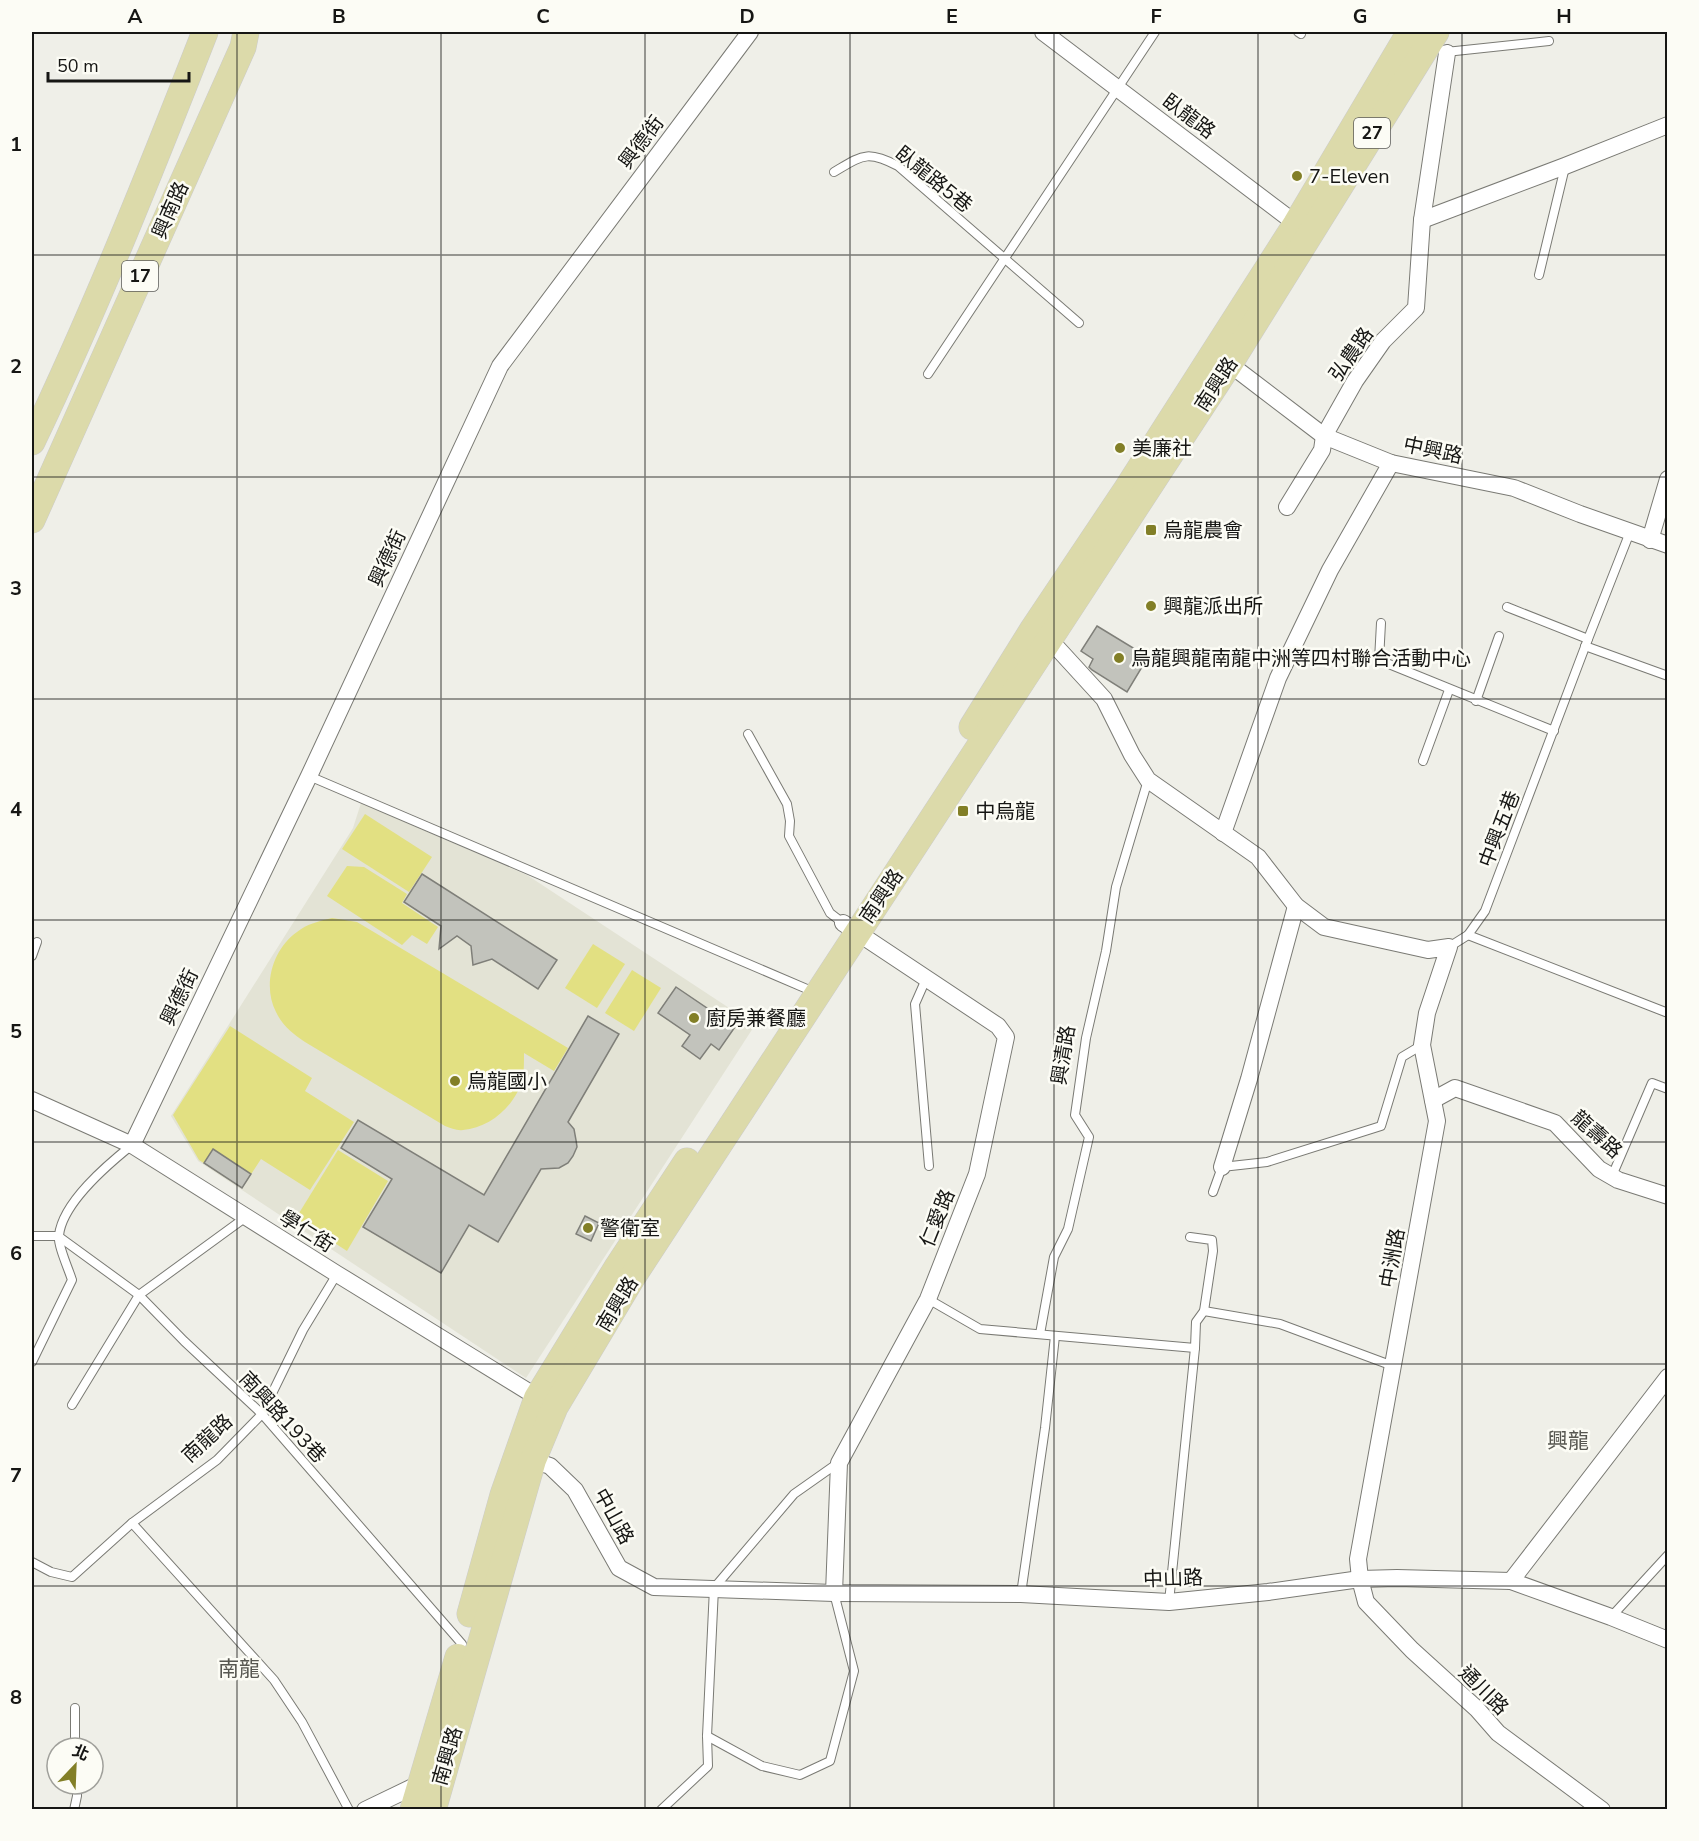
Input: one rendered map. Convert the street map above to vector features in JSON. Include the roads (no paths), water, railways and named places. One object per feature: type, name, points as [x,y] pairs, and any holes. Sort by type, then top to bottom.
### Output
[{"type":"main road","name":"興南路","points":[[32,441],[162,141],[205,32]]},
{"type":"main road","name":"興南路","points":[[32,520],[243,47],[246,32]]},
{"type":"main road","name":"南興路","points":[[430,1794],[462,1644],[525,1457],[546,1402],[632,1278],[850,927],[1042,635],[1427,38]]},
{"type":"main road","name":"南興路","points":[[412,1809],[430,1794],[525,1457]]},
{"type":"street","name":"興德街","points":[[132,1144],[309,776],[500,366],[750,32]]},
{"type":"street","name":"臥龍路","points":[[1043,32],[1303,229]]},
{"type":"street","name":"弘農路","points":[[1287,507],[1322,450],[1324,436],[1355,381],[1383,340],[1416,308],[1422,220],[1427,38]]},
{"type":"street","points":[[1422,220],[1668,125]]},
{"type":"street","name":"中興路","points":[[1221,357],[1324,436],[1390,463],[1514,488],[1668,545]]},
{"type":"street","points":[[1223,833],[1278,678],[1330,570],[1390,463]]},
{"type":"street","points":[[1650,540],[1668,479]]},
{"type":"street","points":[[1042,635],[1104,699],[1132,755],[1149,780],[1258,857],[1296,906],[1324,927],[1428,950],[1449,947]]},
{"type":"street","points":[[1222,1167],[1249,1079],[1296,906]]},
{"type":"street","name":"仁愛路","points":[[834,1593],[839,1463],[928,1299],[978,1174],[1006,1037],[998,1026],[850,927]]},
{"type":"street","name":"中洲路","points":[[1360,1579],[1358,1559],[1437,1121],[1422,1045],[1427,1013],[1449,947]]},
{"type":"street","name":"龍壽路","points":[[1433,1100],[1455,1088],[1555,1123],[1599,1169],[1668,1196]]},
{"type":"street","name":"學仁街","points":[[32,1100],[132,1144],[337,1274],[546,1402]]},
{"type":"street","points":[[1511,1581],[1668,1377]]},
{"type":"street","name":"中山路","points":[[525,1457],[550,1466],[575,1490],[619,1568],[654,1587],[834,1593],[1021,1594],[1169,1602],[1268,1592],[1360,1579],[1511,1581],[1668,1640]]},
{"type":"street","name":"通川路","points":[[1360,1579],[1366,1602],[1412,1650],[1477,1709],[1498,1733],[1602,1809]]},
{"type":"street","points":[[365,1809],[430,1794]]},
{"type":"lane","points":[[928,374],[1155,32]]},
{"type":"lane","points":[[1427,38],[1549,41]]},
{"type":"lane","name":"臥龍路5巷","points":[[834,172],[858,158],[878,156],[898,166],[1079,323]]},
{"type":"lane","points":[[1539,275],[1565,166]]},
{"type":"lane","name":"中興五巷","points":[[1449,947],[1468,935],[1485,911],[1630,532]]},
{"type":"lane","points":[[1507,607],[1586,643],[1668,676]]},
{"type":"lane","points":[[1381,623],[1379,660],[1554,731]]},
{"type":"lane","points":[[1476,701],[1499,636]]},
{"type":"lane","points":[[1423,761],[1449,690]]},
{"type":"lane","points":[[748,734],[787,804],[790,821],[789,836],[830,913],[850,927]]},
{"type":"lane","points":[[309,776],[810,990]]},
{"type":"lane","name":"興清路","points":[[1041,1334],[1054,1257],[1068,1229],[1089,1137],[1075,1115],[1086,1038],[1106,951],[1116,887],[1149,780]]},
{"type":"lane","points":[[1468,935],[1668,1013]]},
{"type":"lane","points":[[32,956],[38,942]]},
{"type":"lane","points":[[926,980],[915,1004],[929,1166]]},
{"type":"lane","points":[[1213,1192],[1222,1167],[1267,1162],[1381,1126],[1402,1057],[1422,1045]]},
{"type":"lane","points":[[1612,1176],[1652,1083],[1668,1089]]},
{"type":"lane","points":[[32,1362],[72,1280],[58,1236],[69,1208],[100,1170],[132,1144]]},
{"type":"lane","points":[[72,1405],[139,1295],[246,1217]]},
{"type":"lane","points":[[32,1236],[58,1236]]},
{"type":"lane","name":"南興路193巷","points":[[58,1236],[139,1295],[262,1414],[462,1644]]},
{"type":"lane","points":[[1169,1602],[1196,1322],[1204,1311],[1213,1251],[1212,1240],[1190,1237]]},
{"type":"lane","name":"南龍路","points":[[32,1562],[51,1572],[72,1577],[132,1523],[218,1460],[262,1414],[303,1330],[337,1274]]},
{"type":"lane","points":[[928,1299],[980,1329],[1195,1348]]},
{"type":"lane","points":[[1204,1311],[1280,1324],[1394,1366]]},
{"type":"lane","points":[[1021,1594],[1029,1526],[1045,1428],[1055,1336]]},
{"type":"lane","points":[[661,1809],[708,1766],[714,1588],[794,1494],[839,1463]]},
{"type":"lane","points":[[132,1523],[274,1680],[302,1722],[349,1809]]},
{"type":"lane","points":[[1611,1617],[1668,1555]]},
{"type":"lane","points":[[708,1736],[762,1766],[800,1775],[830,1761],[854,1671],[834,1593]]},
{"type":"lane","points":[[75,1708],[75,1736]]},
{"type":"place","name":"7-Eleven","points":[[1297,176]]},
{"type":"place","name":"美廉社","points":[[1120,448]]},
{"type":"place","name":"烏龍農會","points":[[1151,530]]},
{"type":"place","name":"興龍派出所","points":[[1151,606]]},
{"type":"place","name":"烏龍興龍南龍中洲等四村聯合活動中心","points":[[1119,658]]},
{"type":"place","name":"中烏龍","points":[[963,811]]},
{"type":"place","name":"廚房兼餐廳","points":[[694,1018]]},
{"type":"place","name":"烏龍國小","points":[[455,1081]]},
{"type":"place","name":"警衛室","points":[[588,1228]]},
{"type":"district","name":"興龍","points":[[1568,1441]]},
{"type":"district","name":"南龍","points":[[239,1669]]}]
